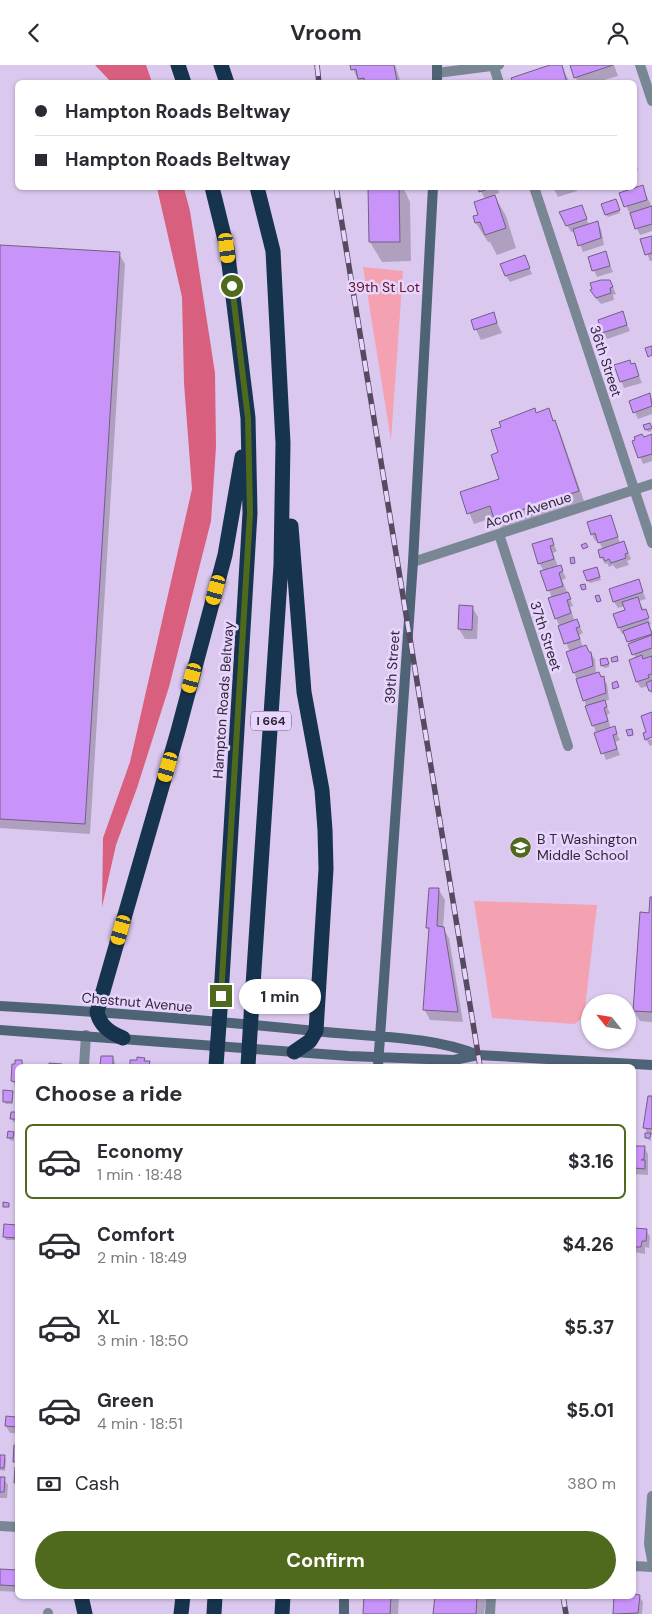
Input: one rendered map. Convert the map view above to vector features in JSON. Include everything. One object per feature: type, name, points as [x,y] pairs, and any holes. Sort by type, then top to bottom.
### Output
[{"type":"highway","points":[[178,65],[183,80]]},
{"type":"highway","points":[[221,65],[225,80]]},
{"type":"highway","name":"Hampton Roads Beltway","points":[[213,190],[227,248],[248,418],[250,513],[216,1064]]},
{"type":"highway","name":"I 664","points":[[248,1064],[281,565],[283,443],[273,251],[258,190]]},
{"type":"highway","points":[[123,1038],[113,1034],[101,1024],[97,1012],[178,731],[225,555],[248,418]]},
{"type":"highway","points":[[283,443],[303,683],[322,790],[326,869],[316,1031],[310,1041],[294,1052]]},
{"type":"highway","points":[[82,1599],[85,1614]]},
{"type":"highway","points":[[181,1614],[182,1599]]},
{"type":"highway","points":[[214,1614],[215,1599]]},
{"type":"highway","points":[[282,1614],[283,1599]]},
{"type":"main road","name":"39th Street","points":[[378,1062],[412,562],[433,190]]},
{"type":"main road","name":"Chestnut Avenue","points":[[0,1006],[97,1012],[380,1037],[455,1045],[478,1055]]},
{"type":"main road","name":"Chestnut Avenue","points":[[0,1030],[294,1052],[378,1062],[454,1060],[478,1055],[635,1064]]},
{"type":"main road","points":[[432,1064],[441,1060]]},
{"type":"main road","name":"Chestnut Avenue","points":[[636,1064],[652,1065]]},
{"type":"main road","points":[[344,1599],[344,1614]]},
{"type":"street","points":[[640,65],[652,101]]},
{"type":"street","points":[[437,74],[497,66],[499,80]]},
{"type":"street","name":"36th Street","points":[[535,190],[652,543]]},
{"type":"street","name":"Acorn Avenue","points":[[412,562],[652,484]]},
{"type":"street","name":"37th Street","points":[[499,534],[568,746]]},
{"type":"street","points":[[84,1064],[86,1035]]},
{"type":"street","points":[[652,1496],[649,1544],[652,1560]]},
{"type":"street","points":[[0,1526],[15,1527]]},
{"type":"street","points":[[636,1566],[652,1567]]},
{"type":"street","points":[[490,1614],[491,1599]]},
{"type":"green space","name":"39th St Lot","points":[[363,267],[403,271],[391,440]]},
{"type":"green space","points":[[474,901],[597,905],[587,994],[581,994],[581,1019],[575,1024],[492,1018]]},
{"type":"shaded area","points":[[95,65],[146,65],[151,80],[109,80]]},
{"type":"shaded area","points":[[157,190],[185,190],[190,211],[215,373],[216,447],[211,521],[169,687],[137,788],[116,845],[102,907],[103,838],[130,762],[192,489],[184,383],[182,297]]},
{"type":"building","points":[[350,65],[394,65],[397,80],[358,79],[356,69],[351,70]]},
{"type":"building","points":[[550,65],[562,65],[566,80],[512,80],[511,78]]},
{"type":"building","points":[[570,65],[613,65],[574,78]]},
{"type":"building","points":[[643,185],[647,200],[624,207],[619,193],[637,190],[637,187]]},
{"type":"building","points":[[368,190],[399,190],[400,242],[369,242]]},
{"type":"building","points":[[495,195],[506,228],[485,235],[480,222],[475,223],[473,216],[478,215],[474,202]]},
{"type":"building","points":[[616,199],[620,210],[605,215],[601,204]]},
{"type":"building","points":[[582,205],[587,219],[566,226],[559,212]]},
{"type":"building","points":[[652,206],[652,224],[635,229],[630,213]]},
{"type":"building","points":[[598,221],[601,238],[578,246],[573,229]]},
{"type":"building","points":[[652,236],[652,253],[645,255],[640,239]]},
{"type":"building","points":[[0,245],[120,252],[85,824],[0,819]]},
{"type":"building","points":[[606,251],[610,266],[592,271],[588,257]]},
{"type":"building","points":[[525,255],[530,268],[505,276],[500,264]]},
{"type":"building","points":[[610,280],[613,287],[610,288],[611,293],[596,298],[590,290],[592,289],[590,283]]},
{"type":"building","points":[[623,311],[627,325],[602,333],[598,320]]},
{"type":"building","points":[[494,312],[497,323],[474,330],[471,320]]},
{"type":"building","points":[[652,346],[652,355],[648,357],[645,348]]},
{"type":"building","points":[[630,360],[631,364],[635,363],[639,376],[620,382],[614,365]]},
{"type":"building","points":[[650,393],[652,406],[633,413],[629,401]]},
{"type":"building","points":[[535,408],[536,413],[549,408],[553,421],[555,420],[579,491],[494,519],[490,506],[467,514],[460,492],[499,479],[491,455],[498,452],[491,430],[501,427],[499,422]]},
{"type":"building","points":[[650,423],[652,428],[645,430],[643,425]]},
{"type":"building","points":[[642,434],[644,437],[652,434],[652,454],[638,458],[632,441],[635,440],[634,437]]},
{"type":"building","points":[[611,515],[618,537],[598,543],[595,533],[591,535],[587,522]]},
{"type":"building","points":[[552,538],[554,545],[550,546],[554,559],[538,564],[532,544]]},
{"type":"building","points":[[624,541],[628,553],[625,554],[626,558],[611,563],[609,559],[605,561],[603,557],[600,558],[598,550]]},
{"type":"building","points":[[586,543],[588,547],[583,549],[581,545]]},
{"type":"building","points":[[574,557],[575,563],[571,564],[570,558]]},
{"type":"building","points":[[561,565],[563,571],[559,573],[563,586],[547,591],[540,571]]},
{"type":"building","points":[[597,567],[600,577],[587,581],[583,571]]},
{"type":"building","points":[[639,579],[643,592],[613,602],[609,589]]},
{"type":"building","points":[[585,584],[586,589],[582,590],[580,585]]},
{"type":"building","points":[[568,592],[571,599],[567,600],[571,613],[555,619],[548,598]]},
{"type":"building","points":[[599,595],[601,601],[597,602],[595,596]]},
{"type":"building","points":[[638,597],[642,610],[646,609],[649,618],[618,628],[613,614],[625,610],[622,602]]},
{"type":"building","points":[[459,605],[473,606],[472,630],[458,629]]},
{"type":"building","points":[[577,619],[580,627],[576,628],[580,639],[564,644],[558,626]]},
{"type":"building","points":[[648,622],[652,634],[627,642],[623,631]]},
{"type":"building","points":[[652,635],[652,648],[632,655],[628,644]]},
{"type":"building","points":[[586,645],[589,652],[591,652],[593,666],[573,673],[566,652]]},
{"type":"building","points":[[642,655],[643,659],[652,656],[652,674],[648,675],[649,678],[636,682],[629,660]]},
{"type":"building","points":[[617,656],[618,661],[612,662],[611,658]]},
{"type":"building","points":[[607,658],[609,664],[601,666],[600,659]]},
{"type":"building","points":[[599,672],[601,677],[604,676],[606,693],[583,701],[576,679]]},
{"type":"building","points":[[652,680],[652,691],[649,691],[646,683]]},
{"type":"building","points":[[617,681],[619,687],[613,689],[612,683]]},
{"type":"building","points":[[605,700],[607,707],[604,708],[608,721],[592,726],[585,706]]},
{"type":"building","points":[[652,712],[652,737],[645,740],[643,733],[646,732],[641,716]]},
{"type":"building","points":[[615,726],[617,734],[613,735],[617,749],[601,754],[594,733]]},
{"type":"building","points":[[632,729],[633,735],[628,736],[626,730]]},
{"type":"building","points":[[429,888],[439,888],[437,926],[444,927],[458,1012],[423,1010],[429,928],[426,928]]},
{"type":"building","points":[[650,897],[652,897],[652,1012],[636,1011],[636,994],[634,994],[640,912],[649,913]]},
{"type":"building","points":[[101,1056],[113,1056],[113,1064],[100,1064]]},
{"type":"building","points":[[137,1057],[145,1058],[144,1061],[150,1061],[149,1064],[130,1064],[130,1060],[137,1060]]},
{"type":"building","points":[[15,1060],[22,1060],[22,1064],[15,1064]]},
{"type":"building","points":[[12,1064],[15,1064],[15,1082],[11,1081]]},
{"type":"building","points":[[3,1090],[13,1091],[12,1102],[3,1102]]},
{"type":"building","points":[[648,1096],[652,1096],[652,1129],[643,1128]]},
{"type":"building","points":[[11,1112],[15,1112],[15,1119],[10,1119]]},
{"type":"building","points":[[8,1131],[14,1132],[13,1138],[7,1138]]},
{"type":"building","points":[[645,1133],[651,1133],[650,1138],[645,1138]]},
{"type":"building","points":[[636,1146],[645,1146],[644,1159],[641,1160],[645,1160],[645,1169],[636,1168]]},
{"type":"building","points":[[3,1202],[9,1203],[9,1207],[3,1207]]},
{"type":"building","points":[[4,1224],[15,1225],[15,1238],[3,1237]]},
{"type":"building","points":[[636,1228],[647,1229],[646,1241],[642,1241],[641,1247],[636,1247]]},
{"type":"building","points":[[6,1416],[15,1417],[15,1427],[5,1426]]},
{"type":"building","points":[[14,1445],[15,1462],[13,1462]]},
{"type":"building","points":[[0,1455],[5,1455],[4,1468],[0,1468]]},
{"type":"building","points":[[0,1477],[5,1477],[4,1492],[0,1492]]},
{"type":"building","points":[[0,1569],[15,1570],[15,1586],[0,1585]]},
{"type":"building","points":[[636,1594],[640,1595],[638,1613],[613,1614],[614,1599],[636,1599]]},
{"type":"building","points":[[364,1599],[391,1599],[390,1614],[363,1614]]},
{"type":"building","points":[[435,1599],[477,1599],[476,1614],[433,1614]]},
{"type":"railway","points":[[317,65],[319,80]]},
{"type":"railway","points":[[336,190],[480,1064]]},
{"type":"railway","points":[[564,1599],[566,1614]]},
{"type":"place","name":"B T Washington Middle School","points":[[521,847]]},
{"type":"route","points":[[221,996],[250,513],[248,418],[232,286]]}]
